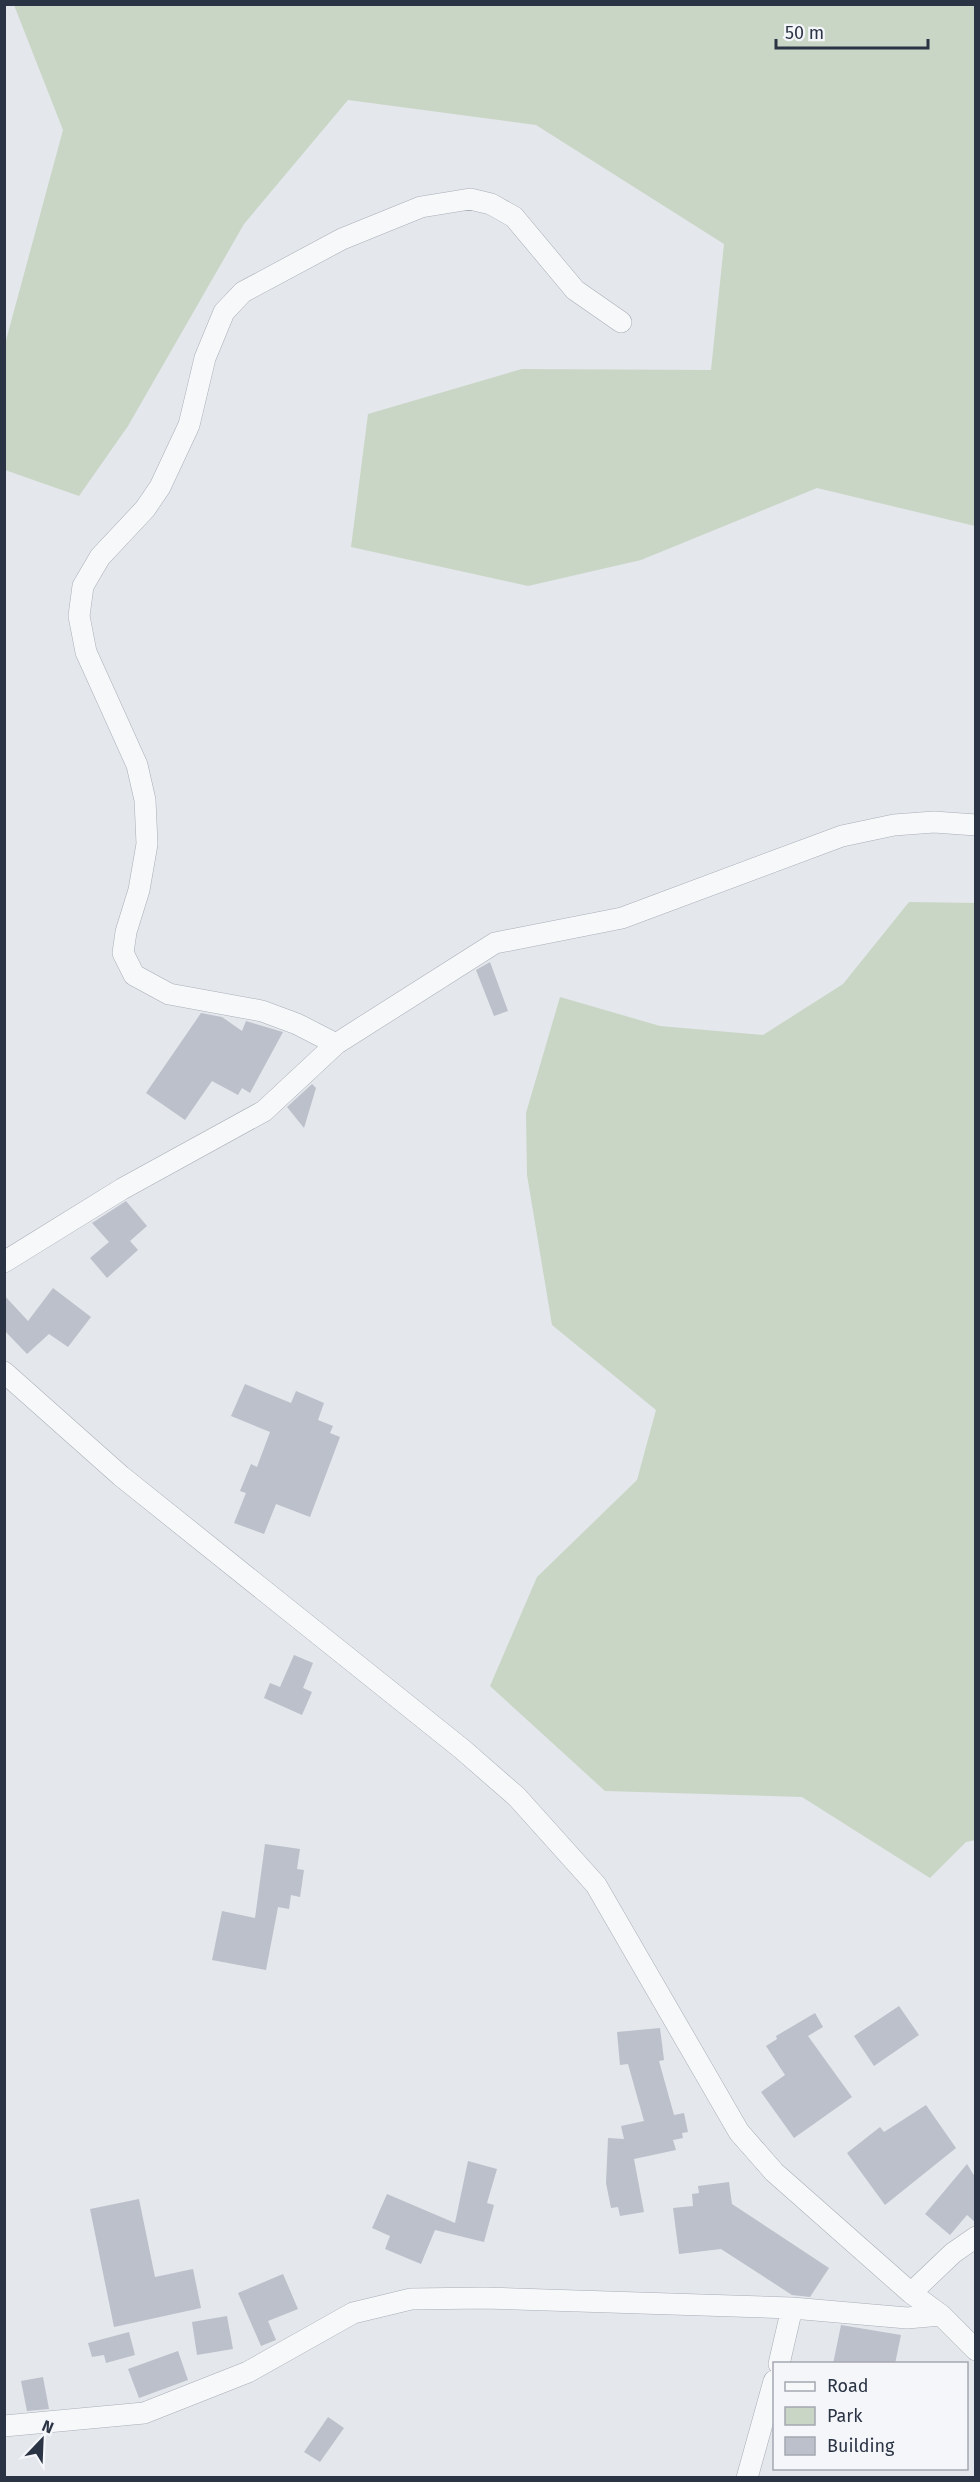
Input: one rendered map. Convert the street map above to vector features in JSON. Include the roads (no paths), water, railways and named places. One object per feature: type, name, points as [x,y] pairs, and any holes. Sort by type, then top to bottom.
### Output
[{"type":"street","points":[[336,1044],[297,1024],[262,1011],[169,994],[134,975],[123,953],[126,932],[139,890],[147,844],[145,800],[137,765],[86,652],[79,616],[83,586],[100,556],[145,509],[160,487],[189,425],[205,358],[224,312],[243,292],[342,239],[421,207],[470,199],[491,204],[514,217],[575,291],[621,322]]},
{"type":"street","points":[[4,1262],[122,1189],[264,1111],[336,1044],[495,943],[622,918],[842,836],[894,825],[934,822],[975,825]]},
{"type":"street","points":[[4,1372],[122,1476],[462,1749],[517,1797],[596,1885],[739,2132],[774,2172],[911,2293],[941,2315],[975,2350]]},
{"type":"street","points":[[911,2293],[953,2253],[975,2237]]},
{"type":"street","points":[[4,2426],[144,2413],[248,2372],[353,2313],[411,2299],[485,2298],[792,2308],[907,2318],[941,2315]]},
{"type":"street","points":[[779,2362],[792,2308]]},
{"type":"street","points":[[747,2478],[773,2384]]}]
